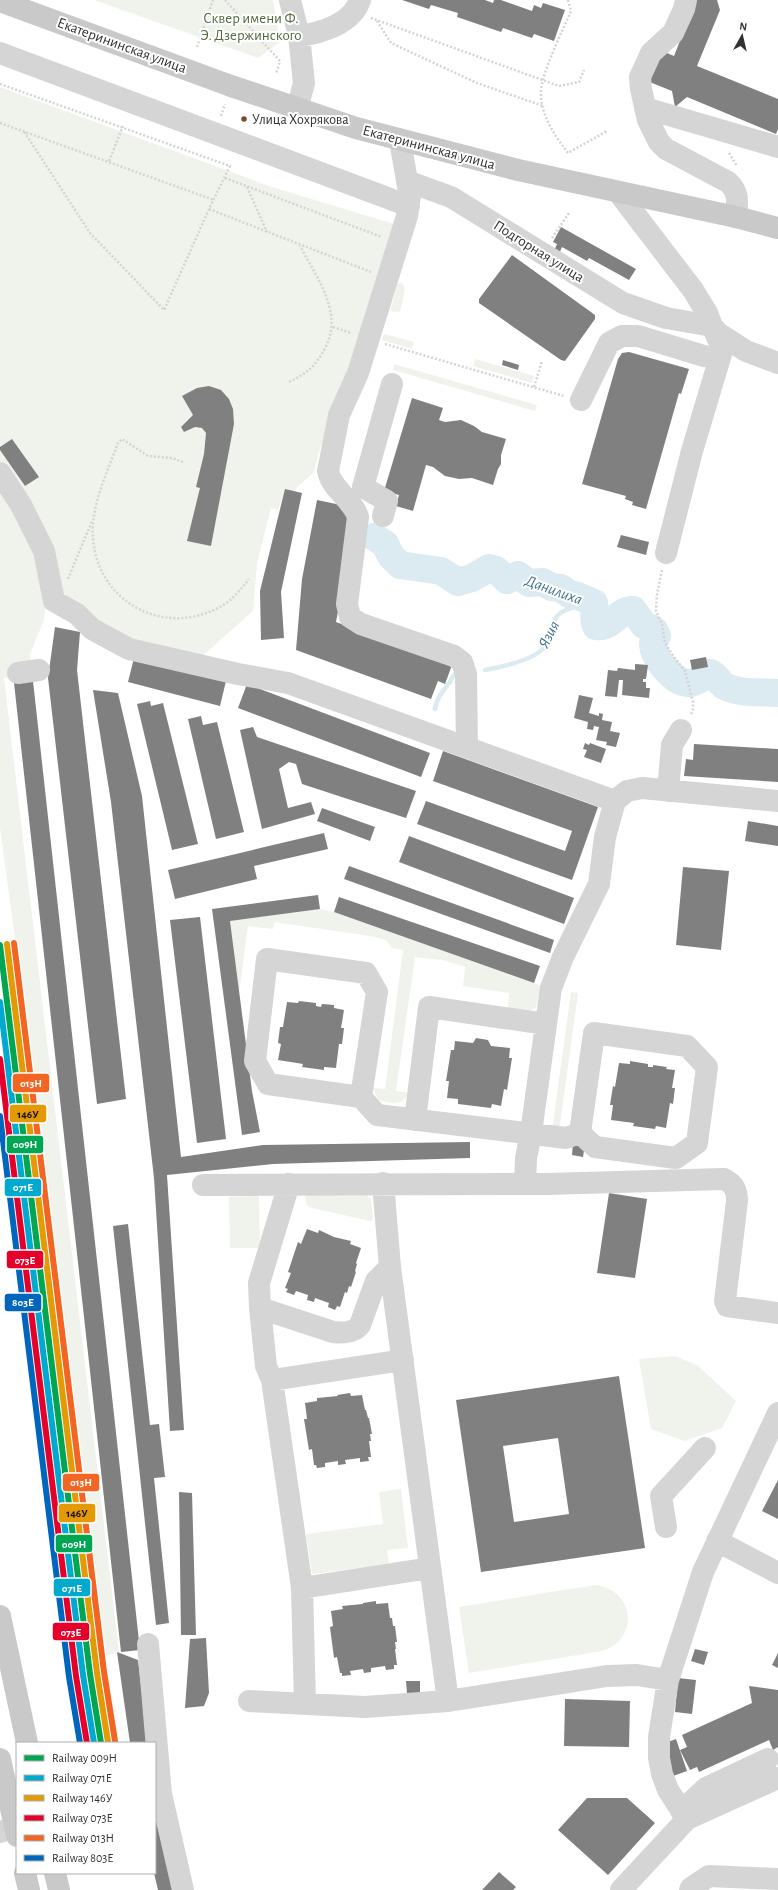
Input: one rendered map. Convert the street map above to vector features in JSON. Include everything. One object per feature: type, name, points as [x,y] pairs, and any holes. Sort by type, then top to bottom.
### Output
[{"type":"main road","name":"Екатерининская улица","points":[[0,1],[325,119],[495,165],[736,217],[778,228]]},
{"type":"main road","points":[[0,1616],[27,1742]]},
{"type":"main road","points":[[0,1759],[12,1831]]},
{"type":"main road","points":[[25,1874],[29,1890]]},
{"type":"main road","points":[[55,1874],[59,1890]]},
{"type":"street","points":[[290,0],[299,36],[304,83],[298,109]]},
{"type":"street","points":[[686,0],[684,9],[673,33],[655,48],[643,70],[640,84],[645,108],[653,132],[666,150],[728,182],[735,190],[737,194],[736,217]]},
{"type":"street","points":[[299,36],[319,33],[333,27],[356,6]]},
{"type":"street","points":[[0,53],[409,206]]},
{"type":"street","points":[[645,108],[778,147]]},
{"type":"street","points":[[400,140],[410,196],[409,206],[388,278],[383,315],[369,339],[358,373],[339,416],[329,466],[330,478],[354,510],[358,518],[347,604],[350,617],[361,624],[454,656],[462,662],[466,680],[467,747]]},
{"type":"street","name":"Подгорная улица","points":[[407,181],[451,197],[623,303],[666,318],[712,326]]},
{"type":"street","points":[[618,192],[693,290],[707,313],[721,348],[720,359],[692,451],[664,562]]},
{"type":"street","points":[[712,326],[718,333],[746,351],[778,363]]},
{"type":"street","points":[[581,400],[609,344],[622,336],[638,336],[704,356]]},
{"type":"street","points":[[383,516],[387,502],[363,487],[392,384]]},
{"type":"street","points":[[0,473],[21,505],[44,551],[54,601],[77,614],[92,629],[129,649],[238,674],[288,683],[615,800]]},
{"type":"street","points":[[668,791],[672,745],[681,730]]},
{"type":"street","points":[[525,1184],[526,1158],[531,1134],[551,988],[563,957],[599,884],[606,833],[615,800],[627,791],[636,789],[778,801]]},
{"type":"street","points":[[361,1097],[377,992],[366,973],[268,959],[255,1061],[268,1084],[361,1097],[377,1115],[566,1138],[580,1133]]},
{"type":"street","points":[[415,1120],[429,1007],[546,1024]]},
{"type":"street","points":[[594,1033],[687,1046],[707,1068],[696,1143],[676,1158],[595,1147],[580,1133],[594,1033]]},
{"type":"street","points":[[203,1185],[383,1183],[525,1184],[724,1179],[730,1182],[737,1194],[725,1301],[727,1306],[778,1313]]},
{"type":"street","points":[[383,1183],[390,1267],[448,1701]]},
{"type":"street","points":[[289,1184],[259,1284],[266,1366],[272,1380],[302,1588],[305,1703]]},
{"type":"street","points":[[260,1308],[333,1332],[355,1330],[360,1325],[378,1278],[390,1267]]},
{"type":"street","points":[[272,1380],[403,1360]]},
{"type":"street","points":[[684,1815],[668,1790],[662,1774],[659,1758],[659,1737],[668,1680],[703,1572],[776,1422]]},
{"type":"street","points":[[666,1527],[661,1496],[706,1448]]},
{"type":"street","points":[[717,1541],[778,1573]]},
{"type":"street","points":[[302,1588],[430,1568]]},
{"type":"street","points":[[148,1644],[161,1794],[182,1890]]},
{"type":"street","points":[[249,1701],[365,1707],[448,1701],[607,1676],[637,1675],[668,1680]]},
{"type":"street","points":[[621,1890],[706,1788],[768,1759]]},
{"type":"street","points":[[684,1815],[778,1778]]},
{"type":"street","points":[[690,1890],[709,1876],[778,1879]]},
{"type":"path","points":[[197,47],[213,0]]},
{"type":"path","points":[[225,0],[280,61],[276,74]]},
{"type":"path","points":[[568,0],[571,11],[543,80],[541,92],[543,106],[558,140],[568,153],[607,131]]},
{"type":"path","points":[[356,6],[377,20],[559,86],[579,82],[584,70]]},
{"type":"path","points":[[377,20],[391,43],[477,83],[543,106]]},
{"type":"path","points":[[0,84],[122,126],[230,166],[164,310],[90,233],[23,130]]},
{"type":"path","points":[[221,116],[225,103]]},
{"type":"path","points":[[0,123],[23,130],[214,200]]},
{"type":"path","points":[[109,161],[122,126]]},
{"type":"path","points":[[225,178],[399,243]]},
{"type":"path","points":[[247,186],[267,232]]},
{"type":"path","points":[[209,209],[388,278]]},
{"type":"path","points":[[560,224],[568,213]]},
{"type":"path","points":[[289,382],[307,373],[316,365],[326,347],[333,327],[328,299],[300,245]]},
{"type":"path","points":[[333,327],[369,339],[581,400]]},
{"type":"path","points":[[534,387],[542,361]]},
{"type":"path","points":[[54,601],[72,572],[94,518],[101,488],[118,443],[122,439],[148,456],[172,458],[183,462]]},
{"type":"path","points":[[94,518],[93,538],[96,559],[106,580],[120,597],[139,610],[158,617],[178,619],[200,615],[219,608],[236,595],[249,579]]},
{"type":"path","points":[[664,562],[657,594],[656,611],[662,624],[665,643],[674,658],[683,667],[691,695]]},
{"type":"green space","name":"Сквер имени Ф. Э. Дзержинского","points":[[94,0],[273,0],[280,42],[258,58]]},
{"type":"green space","points":[[0,87],[272,187],[394,224],[382,270],[318,455],[314,472],[291,493],[285,491],[278,510],[271,508],[257,563],[253,611],[200,658],[119,636],[68,598],[53,582],[0,469]]},
{"type":"green space","points":[[398,283],[402,283],[405,289],[401,308],[399,312],[390,311]]},
{"type":"green space","points":[[384,334],[414,342],[412,349],[382,340]]},
{"type":"green space","points":[[475,359],[534,376],[532,383],[473,366]]},
{"type":"green space","points":[[394,364],[537,405],[535,411],[393,370]]},
{"type":"green space","points":[[0,485],[37,554],[46,598],[44,620],[30,654],[32,676],[4,678],[119,1652],[105,1656],[71,1417],[49,1246],[37,1100],[0,828]]},
{"type":"green space","points":[[320,909],[334,912],[542,986],[536,1007],[528,1012],[508,1008],[509,993],[463,986],[465,967],[443,960],[415,957],[396,1091],[409,1093],[403,1100],[395,1103],[378,1100],[373,1088],[385,1089],[403,950],[392,948],[386,940],[371,936],[274,922],[273,929],[248,926],[239,993],[230,921]]},
{"type":"green space","points":[[571,992],[578,993],[559,1132],[552,1131]]},
{"type":"green space","points":[[307,1194],[365,1194],[371,1199],[373,1220],[370,1221],[308,1207],[305,1198]]},
{"type":"green space","points":[[259,1196],[260,1248],[230,1248],[229,1197]]},
{"type":"green space","points":[[675,1356],[697,1365],[736,1401],[722,1428],[685,1441],[651,1429],[639,1359]]},
{"type":"green space","points":[[401,1489],[408,1548],[387,1550],[389,1564],[312,1574],[306,1534],[383,1524],[379,1492]]},
{"type":"green space","points":[[595,1585],[608,1589],[618,1595],[625,1605],[628,1615],[627,1626],[623,1637],[614,1645],[602,1651],[469,1673],[459,1607]]},
{"type":"building","points":[[402,0],[485,0],[493,3],[494,0],[501,0],[532,11],[534,5],[541,8],[543,3],[565,10],[554,41],[534,34],[532,38],[503,28],[501,32],[457,17],[458,13],[431,5],[429,9]]},
{"type":"building","points":[[696,0],[717,0],[720,10],[697,66],[778,99],[778,129],[776,134],[687,97],[675,107],[672,91],[647,81],[660,50],[674,56]]},
{"type":"building","points":[[561,227],[636,269],[629,280],[589,258],[587,261],[562,247],[559,254],[554,251],[557,244],[553,242]]},
{"type":"building","points":[[512,255],[595,315],[595,319],[565,361],[561,360],[479,303],[479,299]]},
{"type":"building","points":[[629,352],[689,369],[681,394],[679,393],[646,509],[632,505],[633,502],[625,499],[626,496],[582,484],[618,359],[622,353]]},
{"type":"building","points":[[503,360],[519,365],[518,370],[502,365]]},
{"type":"building","points":[[209,386],[221,390],[229,399],[233,409],[234,424],[211,546],[187,541],[200,488],[196,487],[204,454],[206,433],[202,428],[195,427],[184,432],[181,427],[193,415],[182,396],[197,388]]},
{"type":"building","points":[[412,398],[443,408],[439,420],[445,422],[461,420],[474,426],[482,432],[506,439],[501,455],[501,464],[493,485],[472,478],[459,479],[445,476],[433,467],[426,465],[413,511],[396,506],[399,495],[384,491]]},
{"type":"building","points":[[12,439],[39,477],[25,486],[0,450],[0,447]]},
{"type":"building","points":[[285,489],[302,493],[281,592],[284,638],[261,640],[260,591]]},
{"type":"building","points":[[317,500],[341,505],[349,521],[343,585],[336,622],[452,665],[445,684],[438,681],[431,699],[296,650],[302,579]]},
{"type":"building","points":[[621,535],[649,542],[646,555],[617,547]]},
{"type":"building","points":[[55,627],[80,632],[77,670],[126,1099],[97,1104],[48,678]]},
{"type":"building","points":[[706,657],[708,667],[692,670],[690,660]]},
{"type":"building","points":[[134,658],[226,681],[220,706],[128,682]]},
{"type":"building","points":[[635,664],[648,665],[646,679],[643,679],[643,682],[646,682],[646,688],[650,688],[649,698],[622,695],[623,680],[619,680],[617,697],[605,696],[608,670],[617,671],[618,668],[635,670]]},
{"type":"building","points":[[33,681],[140,1650],[121,1652],[14,683]]},
{"type":"building","points":[[247,684],[430,753],[421,777],[238,708]]},
{"type":"building","points":[[93,690],[118,693],[142,796],[181,1157],[263,1145],[470,1142],[470,1158],[273,1164],[167,1175],[184,1430],[170,1431],[154,1178],[111,802]]},
{"type":"building","points":[[579,695],[593,698],[589,713],[599,716],[599,713],[603,714],[602,720],[612,722],[610,731],[620,733],[616,747],[606,745],[607,742],[596,740],[599,727],[594,726],[593,730],[587,729],[588,722],[574,718]]},
{"type":"building","points":[[150,701],[151,706],[163,703],[198,844],[172,850],[137,704]]},
{"type":"building","points":[[201,716],[203,725],[217,722],[244,832],[216,839],[188,719]]},
{"type":"building","points":[[253,727],[257,737],[416,791],[406,818],[302,784],[296,764],[289,762],[279,769],[288,808],[311,802],[315,814],[262,829],[240,730]]},
{"type":"building","points":[[585,743],[589,745],[590,743],[606,749],[601,763],[584,757],[587,750],[583,749]]},
{"type":"building","points":[[694,744],[778,749],[778,782],[684,776],[686,759],[693,760]]},
{"type":"building","points":[[443,751],[598,807],[572,880],[417,824],[426,801],[565,851],[572,831],[433,781]]},
{"type":"building","points":[[322,808],[375,827],[370,841],[317,821]]},
{"type":"building","points":[[748,821],[778,826],[778,846],[745,841]]},
{"type":"building","points":[[324,833],[328,849],[254,866],[257,879],[175,899],[168,870]]},
{"type":"building","points":[[409,836],[574,898],[564,924],[399,862]]},
{"type":"building","points":[[349,866],[554,940],[550,953],[344,879]]},
{"type":"building","points":[[683,867],[729,871],[721,950],[676,945]]},
{"type":"building","points":[[318,895],[320,909],[230,921],[252,1091],[260,1132],[242,1135],[212,909]]},
{"type":"building","points":[[339,897],[540,966],[534,983],[334,912]]},
{"type":"building","points":[[200,917],[226,1139],[197,1143],[170,920]]},
{"type":"building","points":[[299,1001],[316,1003],[316,1006],[321,1007],[322,1004],[334,1005],[334,1008],[344,1010],[341,1028],[344,1028],[342,1044],[339,1044],[336,1068],[324,1067],[324,1070],[302,1067],[303,1064],[278,1060],[281,1044],[278,1043],[280,1027],[283,1027],[287,1002],[298,1003]]},
{"type":"building","points":[[476,1038],[488,1040],[491,1046],[510,1048],[509,1058],[512,1058],[507,1090],[504,1089],[501,1106],[492,1104],[491,1108],[458,1104],[458,1099],[447,1098],[449,1081],[446,1081],[451,1050],[454,1050],[455,1041],[473,1043]]},
{"type":"building","points":[[630,1061],[648,1064],[648,1067],[653,1067],[653,1065],[675,1070],[672,1088],[675,1088],[673,1104],[670,1103],[666,1128],[656,1126],[655,1129],[633,1126],[634,1123],[611,1120],[613,1105],[610,1105],[619,1063],[630,1064]]},
{"type":"building","points":[[573,1143],[585,1144],[583,1157],[572,1155]]},
{"type":"building","points":[[609,1193],[647,1199],[635,1278],[597,1273]]},
{"type":"building","points":[[128,1224],[150,1425],[159,1424],[165,1477],[154,1478],[169,1623],[156,1625],[113,1226]]},
{"type":"building","points":[[307,1229],[318,1233],[319,1230],[334,1237],[351,1241],[350,1244],[361,1248],[351,1287],[349,1286],[347,1293],[345,1292],[340,1307],[337,1306],[335,1310],[328,1307],[329,1303],[315,1298],[314,1302],[307,1300],[308,1295],[296,1291],[294,1295],[286,1292],[288,1289],[285,1288],[291,1273],[288,1272],[298,1242],[301,1244]]},
{"type":"building","points":[[619,1376],[645,1548],[481,1572],[456,1400]],"holes":[[[558,1438],[569,1514],[514,1522],[503,1446]]]},
{"type":"building","points":[[350,1393],[351,1396],[362,1395],[372,1434],[370,1434],[371,1441],[369,1441],[371,1457],[368,1457],[369,1461],[360,1462],[360,1458],[345,1460],[346,1464],[338,1465],[338,1461],[325,1463],[325,1467],[317,1468],[316,1465],[314,1465],[312,1449],[309,1450],[304,1419],[307,1419],[305,1403],[317,1401],[317,1398]]},
{"type":"building","points":[[778,1480],[778,1519],[762,1511]]},
{"type":"building","points":[[179,1492],[192,1493],[196,1635],[181,1635]]},
{"type":"building","points":[[376,1601],[376,1604],[388,1603],[390,1618],[392,1618],[393,1626],[395,1626],[397,1665],[394,1665],[394,1669],[386,1670],[385,1666],[371,1668],[371,1672],[364,1673],[363,1669],[350,1671],[351,1675],[342,1676],[337,1657],[334,1658],[330,1627],[333,1626],[331,1611],[343,1609],[342,1606]]},
{"type":"building","points":[[206,1638],[209,1693],[204,1706],[185,1708],[190,1639]]},
{"type":"building","points":[[695,1649],[708,1652],[704,1665],[691,1661]]},
{"type":"building","points":[[117,1652],[138,1660],[148,1742],[130,1742]]},
{"type":"building","points":[[778,1653],[778,1668],[772,1665]]},
{"type":"building","points":[[678,1678],[696,1680],[692,1714],[675,1712]]},
{"type":"building","points":[[406,1681],[420,1681],[420,1693],[407,1694]]},
{"type":"building","points":[[749,1686],[778,1690],[778,1747],[773,1750],[769,1740],[699,1772],[697,1767],[690,1770],[680,1750],[687,1747],[682,1735],[752,1703]]},
{"type":"building","points":[[565,1699],[630,1701],[629,1747],[564,1746]]},
{"type":"building","points":[[676,1739],[687,1771],[673,1776],[665,1743]]},
{"type":"building","points":[[587,1798],[627,1798],[655,1823],[608,1875],[558,1830]]},
{"type":"building","points":[[156,1812],[175,1890],[158,1890],[154,1874],[156,1874]]},
{"type":"building","points":[[499,1872],[516,1887],[513,1890],[482,1890]]},
{"type":"waterway","name":"Данилиха","points":[[374,537],[385,544],[391,556],[400,565],[441,571],[458,582],[472,578],[489,568],[496,570],[507,580],[518,575],[529,583],[543,582],[551,587],[561,588],[569,594],[594,603],[594,621],[596,626],[606,625],[623,612],[633,610],[644,625],[654,630],[657,636],[653,643],[654,649],[660,663],[677,679],[690,683],[710,673],[724,686],[732,689],[745,692],[778,693]]},
{"type":"waterway","name":"Язия","points":[[485,670],[519,662],[536,654],[546,644],[552,625],[558,615],[561,612],[579,605],[584,599]]},
{"type":"waterway","name":"Язия","points":[[435,709],[441,694],[454,675],[458,672]]},
{"type":"rail line","name":"013Н","points":[[14,943],[104,1672],[115,1741]]},
{"type":"rail line","name":"146У","points":[[7,944],[97,1673],[108,1742]]},
{"type":"rail line","name":"009Н","points":[[0,945],[90,1674],[101,1742]]},
{"type":"rail line","name":"071Е","points":[[0,1002],[83,1675],[94,1742]]},
{"type":"rail line","name":"073Е","points":[[0,1059],[76,1676],[87,1742]]},
{"type":"rail line","name":"803Е","points":[[0,1116],[69,1677],[80,1742]]},
{"type":"place","name":"Улица Хохрякова","points":[[244,119]]}]
